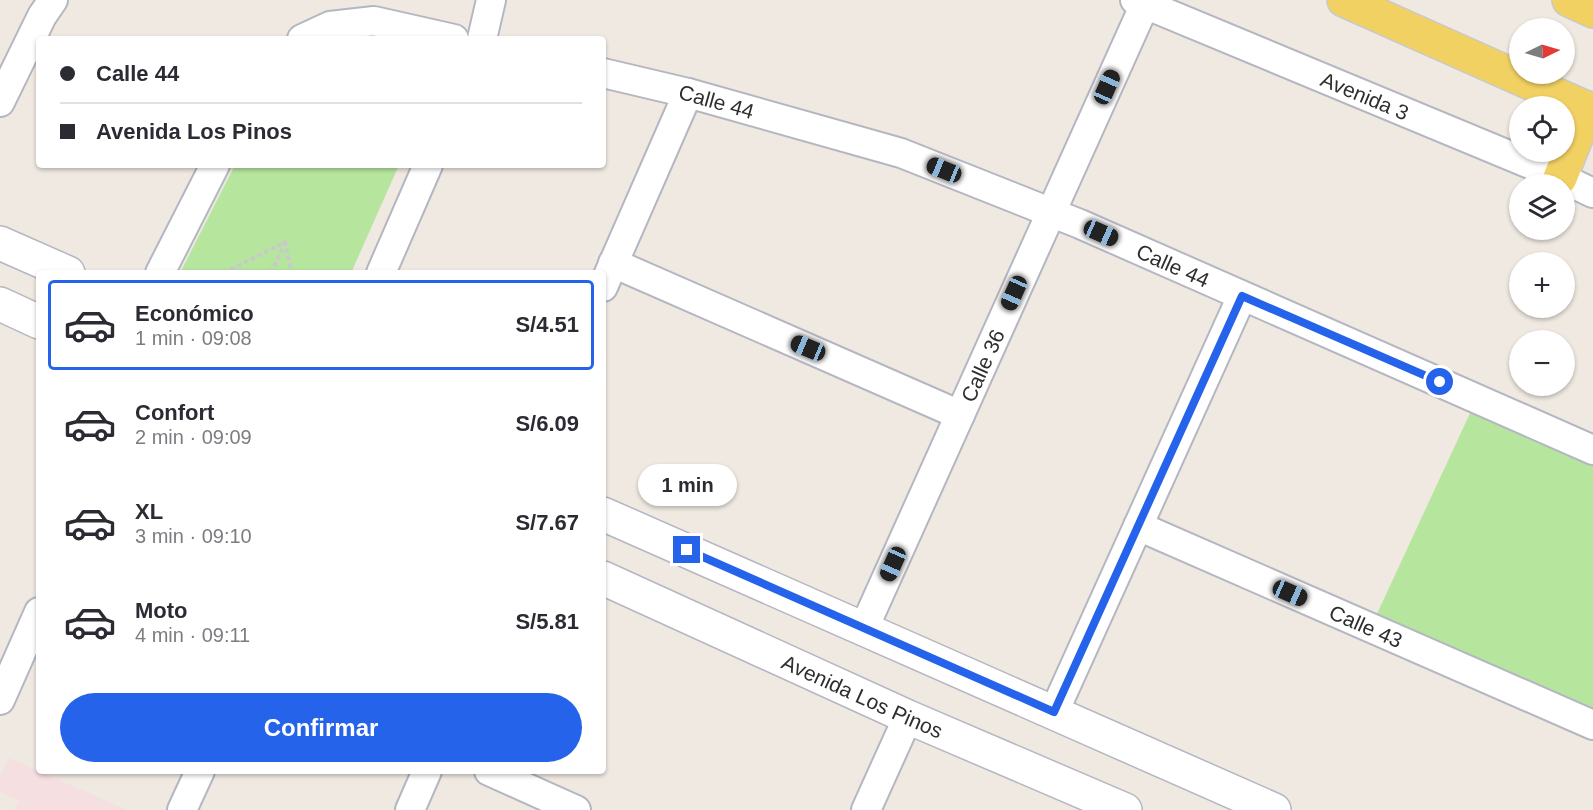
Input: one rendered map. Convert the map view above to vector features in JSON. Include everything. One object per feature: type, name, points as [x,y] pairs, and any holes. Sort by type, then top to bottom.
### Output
[{"type":"main road","points":[[1344,0],[1591,110],[1562,174]]},
{"type":"main road","points":[[1569,0],[1593,11]]},
{"type":"street","points":[[0,102],[42,16],[53,0]]},
{"type":"street","points":[[483,36],[491,0]]},
{"type":"street","name":"Avenida 3","points":[[1140,2],[1550,174]]},
{"type":"street","name":"Calle 36","points":[[864,628],[1051,212],[1140,2]]},
{"type":"street","points":[[308,36],[330,26],[374,21],[441,36]]},
{"type":"street","name":"Calle 44","points":[[606,74],[688,93],[901,153],[1051,212],[1593,450]]},
{"type":"street","points":[[688,93],[608,275],[960,415]]},
{"type":"street","points":[[162,270],[213,168]]},
{"type":"street","points":[[382,270],[427,168]]},
{"type":"street","name":"Avenida 3","points":[[1575,185],[1593,193]]},
{"type":"street","points":[[0,227],[22,249],[54,267]]},
{"type":"street","points":[[0,243],[54,267]]},
{"type":"street","points":[[1054,712],[1242,296]]},
{"type":"street","points":[[606,515],[1274,810]]},
{"type":"street","name":"Calle 43","points":[[1138,526],[1593,725]]},
{"type":"street","name":"Avenida Los Pinos","points":[[606,579],[1114,808]]},
{"type":"street","points":[[0,700],[36,619]]},
{"type":"street","points":[[866,810],[908,717]]},
{"type":"street","points":[[182,810],[199,774]]},
{"type":"street","points":[[410,810],[426,774]]},
{"type":"street","points":[[496,774],[576,810]]},
{"type":"path","points":[[230,270],[285,242]]},
{"type":"path","points":[[272,270],[285,242]]},
{"type":"path","points":[[285,242],[290,270]]},
{"type":"shaded area","points":[[9,758],[36,770],[36,774],[45,774],[127,810],[14,810],[19,800],[0,792],[0,777]]},
{"type":"green space","points":[[233,168],[398,168],[352,270],[182,270]]},
{"type":"green space","points":[[1472,409],[1593,463],[1593,713],[1376,616]]},
{"type":"route","points":[[687,550],[1054,712],[1242,296],[1440,382]]}]
